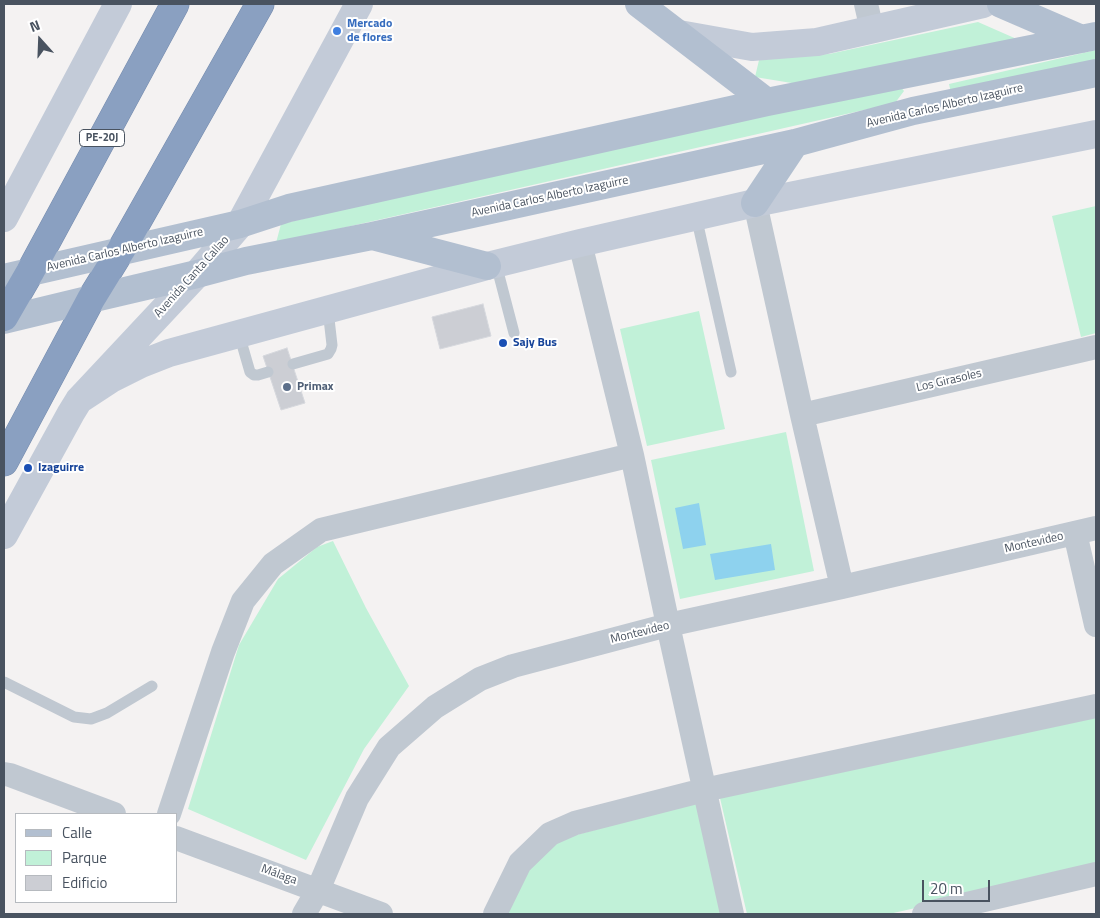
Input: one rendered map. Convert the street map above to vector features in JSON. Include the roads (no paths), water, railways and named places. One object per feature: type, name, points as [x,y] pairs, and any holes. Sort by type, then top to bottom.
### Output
[{"type":"highway","name":"PE-20J","points":[[4,319],[175,4]]},
{"type":"highway","points":[[4,462],[91,298],[121,250],[260,4]]},
{"type":"main road","points":[[639,4],[767,102]]},
{"type":"main road","points":[[1001,4],[1089,37]]},
{"type":"main road","name":"Avenida Carlos Alberto Izaguirre","points":[[4,278],[240,224],[289,208],[767,102],[1089,37]]},
{"type":"main road","name":"Avenida Carlos Alberto Izaguirre","points":[[4,319],[246,261],[372,236],[795,143],[913,111],[1096,73]]},
{"type":"main road","points":[[904,75],[919,88],[921,96],[919,104],[913,111]]},
{"type":"main road","points":[[755,203],[795,143]]},
{"type":"main road","points":[[372,236],[492,265]]},
{"type":"street","points":[[4,218],[118,4]]},
{"type":"street","name":"Avenida Canta Callao","points":[[4,535],[70,413],[79,400],[197,274],[240,224],[359,4]]},
{"type":"street","points":[[866,4],[872,30]]},
{"type":"street","points":[[679,34],[752,47],[817,42],[984,4]]},
{"type":"street","points":[[79,400],[111,379],[169,353],[492,265],[755,203],[1096,134]]},
{"type":"street","points":[[755,203],[842,587]]},
{"type":"street","points":[[580,243],[632,454],[732,914]]},
{"type":"street","name":"Los Girasoles","points":[[802,415],[1096,347]]},
{"type":"street","points":[[169,813],[223,652],[244,601],[273,564],[321,530],[632,454]]},
{"type":"street","points":[[1086,531],[1096,625]]},
{"type":"street","name":"Montevideo","points":[[304,914],[318,890],[356,798],[388,747],[435,707],[480,679],[513,666],[668,625],[1086,531]]},
{"type":"street","points":[[495,914],[520,863],[550,834],[575,823],[704,790],[1096,706]]},
{"type":"street","points":[[4,774],[111,813]]},
{"type":"street","name":"Málaga","points":[[178,839],[381,914]]},
{"type":"street","points":[[924,914],[1096,874]]},
{"type":"lane","points":[[696,216],[731,372]]},
{"type":"lane","points":[[492,265],[514,333]]},
{"type":"lane","points":[[292,364],[328,354],[332,344],[328,310]]},
{"type":"lane","points":[[239,334],[250,372],[254,375],[268,372]]},
{"type":"lane","points":[[4,682],[74,717],[91,719],[152,686]]},
{"type":"water","points":[[699,503],[706,545],[683,549],[675,508]]},
{"type":"water","points":[[771,544],[775,570],[715,580],[710,554]]},
{"type":"place","name":"Mercado de flores","points":[[337,31]]},
{"type":"place","name":"Sajy Bus","points":[[503,343]]},
{"type":"place","name":"Primax","points":[[287,387]]},
{"type":"place","name":"Izaguirre","points":[[28,468]]}]
